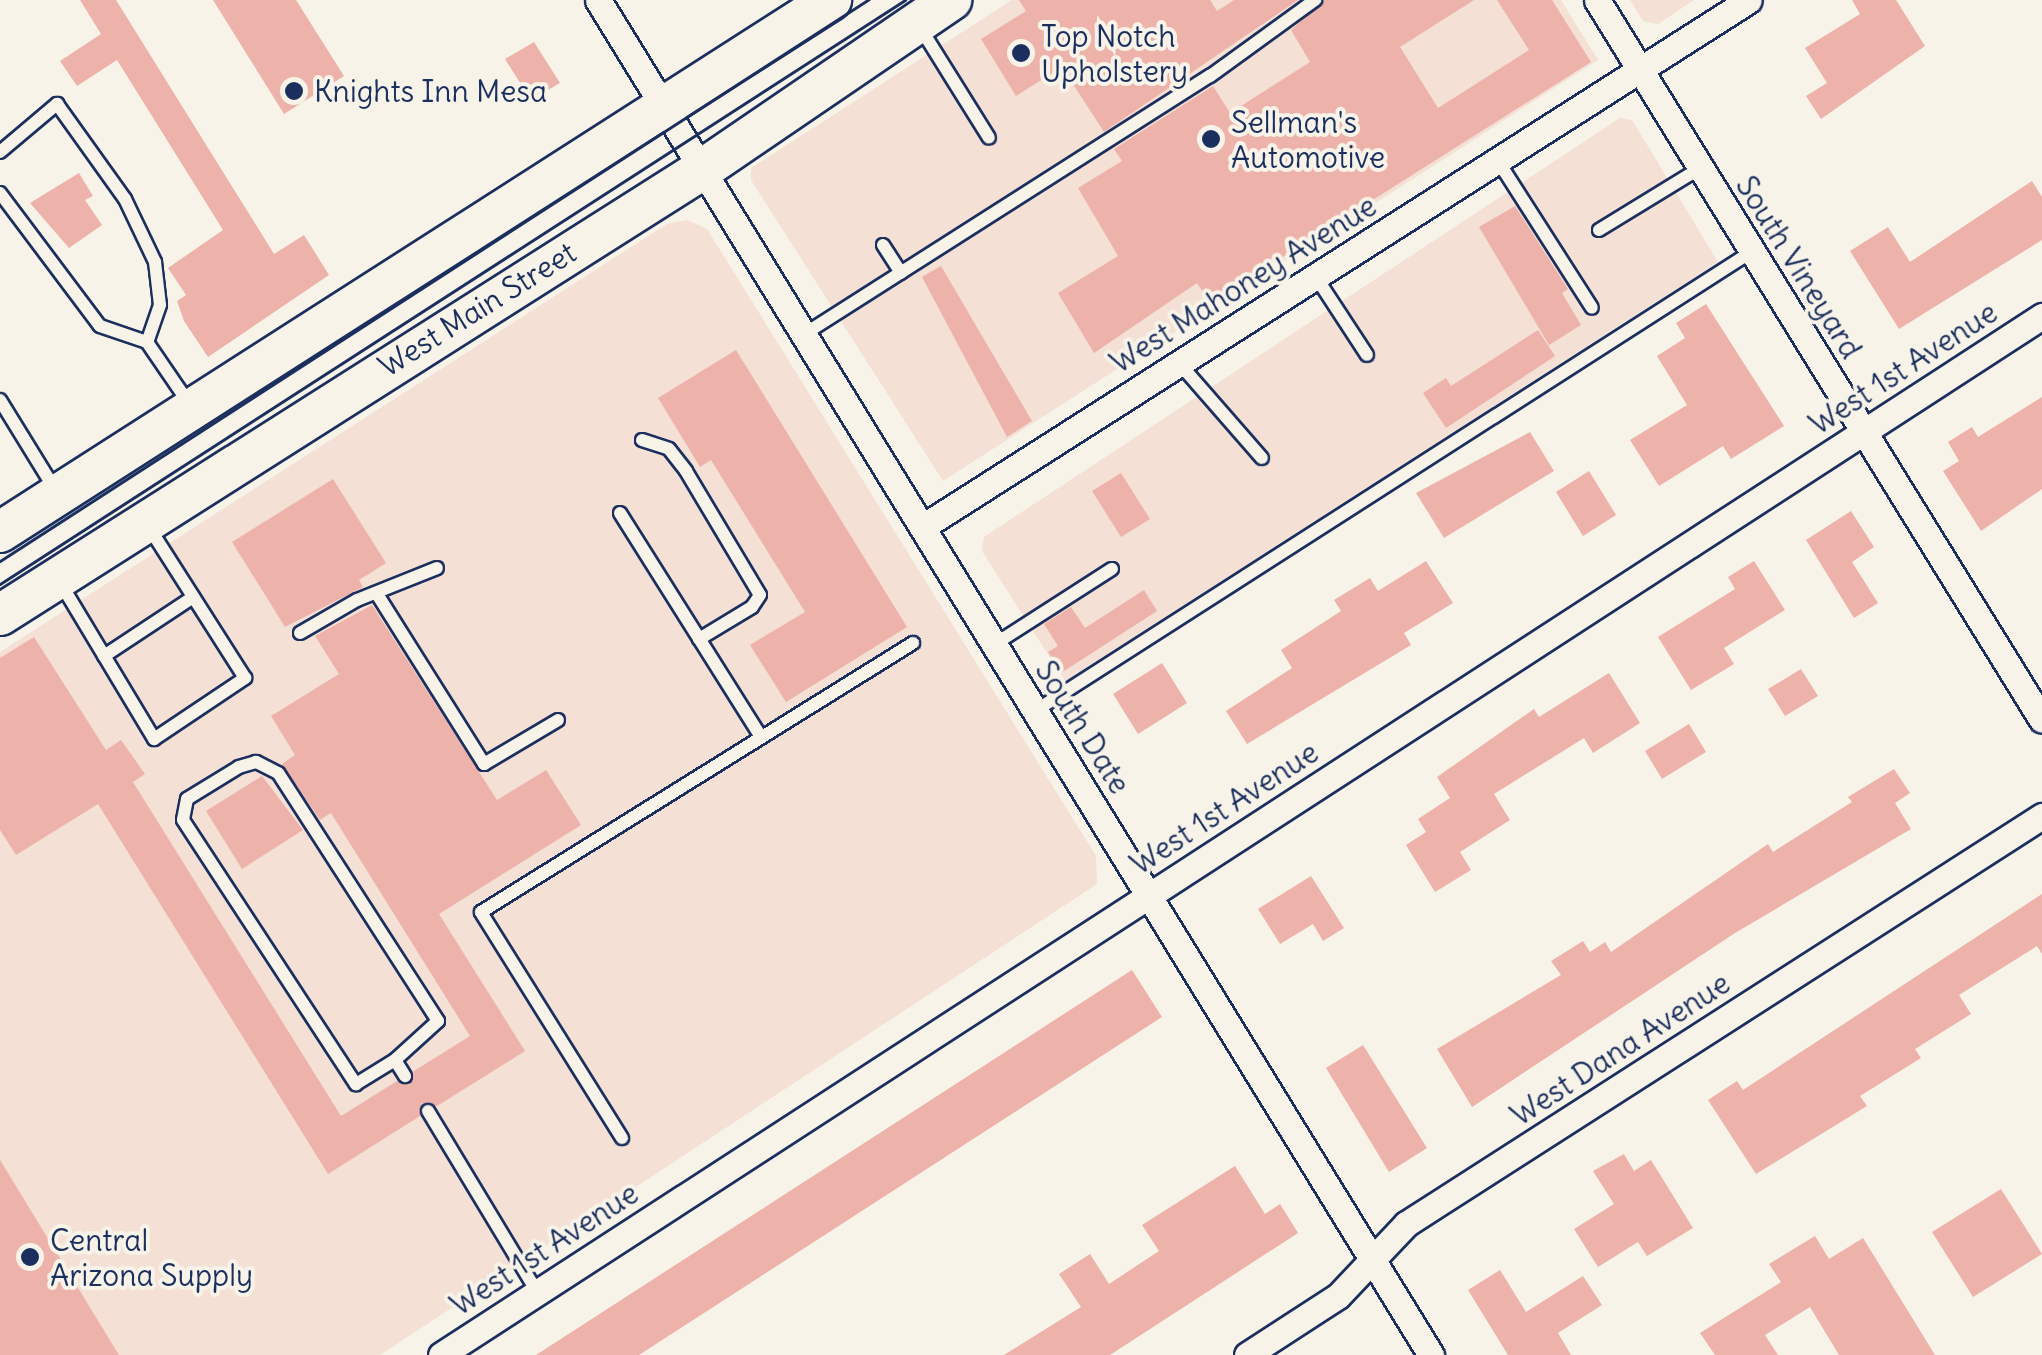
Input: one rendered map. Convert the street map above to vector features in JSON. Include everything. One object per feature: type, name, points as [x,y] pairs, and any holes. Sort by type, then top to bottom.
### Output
[{"type":"main road","points":[[0,532],[193,409],[672,120],[830,0]]},
{"type":"main road","name":"West Main Street","points":[[0,614],[706,167],[951,0]]},
{"type":"street","name":"South Date","points":[[598,0],[672,120],[706,167],[1034,712],[1431,1355]]},
{"type":"street","name":"South Vineyard","points":[[1597,0],[2042,720]]},
{"type":"street","name":"West Mahoney Avenue","points":[[924,526],[1749,0]]},
{"type":"street","name":"West 1st Avenue","points":[[441,1355],[2042,316]]},
{"type":"street","name":"West Dana Avenue","points":[[1247,1355],[1338,1296],[1406,1224],[2042,816]]},
{"type":"lane","points":[[806,332],[1210,76],[1315,0]]},
{"type":"lane","points":[[917,22],[989,138]]},
{"type":"lane","points":[[0,152],[58,104],[125,199],[155,262],[160,305],[147,342]]},
{"type":"lane","points":[[1498,161],[1592,308]]},
{"type":"lane","points":[[1600,230],[1700,168]]},
{"type":"lane","points":[[0,193],[100,326],[147,342],[193,409]]},
{"type":"lane","points":[[882,245],[900,273]]},
{"type":"lane","points":[[1034,712],[1751,252]]},
{"type":"lane","points":[[1316,277],[1368,356]]},
{"type":"lane","points":[[1179,364],[1262,458]]},
{"type":"lane","points":[[0,400],[58,495]]},
{"type":"lane","points":[[642,440],[669,449],[686,471],[760,595],[699,638]]},
{"type":"lane","points":[[620,513],[761,737]]},
{"type":"lane","points":[[57,578],[154,739],[245,678],[145,521]]},
{"type":"lane","points":[[300,633],[437,568]]},
{"type":"lane","points":[[994,644],[1112,569]]},
{"type":"lane","points":[[377,594],[484,764],[558,720]]},
{"type":"lane","points":[[104,656],[192,597]]},
{"type":"lane","points":[[622,1138],[481,912],[913,643]]},
{"type":"lane","points":[[256,762],[278,773],[438,1021],[395,1060],[356,1084],[183,820],[188,798],[240,767],[256,762]]},
{"type":"lane","points":[[395,1060],[405,1076]]},
{"type":"lane","points":[[428,1111],[537,1292]]},
{"type":"shaded area","points":[[1012,0],[1561,0],[1598,60],[943,481],[751,180],[751,168]]},
{"type":"shaded area","points":[[1630,0],[1694,0],[1658,24],[1643,21]]},
{"type":"shaded area","points":[[1620,118],[1632,120],[1718,262],[1065,681],[982,551],[984,537]]},
{"type":"shaded area","points":[[687,220],[707,229],[1096,856],[1097,884],[380,1355],[0,1355],[0,652],[667,224]]},
{"type":"building","points":[[80,0],[116,0],[274,254],[304,235],[329,275],[208,357],[184,321],[177,301],[186,295],[168,268],[223,230],[117,60],[77,86],[60,61],[101,34]]},
{"type":"building","points":[[213,0],[296,0],[344,76],[284,114]]},
{"type":"building","points":[[1019,0],[1210,0],[1217,11],[1234,0],[1298,0],[1104,132],[1062,67],[1016,96],[981,39],[1026,11]]},
{"type":"building","points":[[1325,0],[1474,0],[1400,47],[1438,108],[1529,50],[1497,0],[1552,0],[1591,62],[1210,303],[1197,283],[1094,353],[1058,293],[1118,256],[1078,188],[1122,161],[1114,149],[1213,86],[1230,113],[1310,62],[1291,30]]},
{"type":"building","points":[[1852,0],[1896,0],[1925,46],[1821,119],[1806,96],[1827,83],[1805,48],[1860,14]]},
{"type":"building","points":[[534,42],[560,83],[531,100],[505,59]]},
{"type":"building","points":[[79,173],[93,196],[85,200],[102,225],[69,248],[30,203]]},
{"type":"building","points":[[2032,181],[2042,197],[2042,240],[1899,329],[1850,251],[1888,227],[1910,262]]},
{"type":"building","points":[[1515,206],[1568,289],[1562,293],[1581,325],[1549,345],[1479,227]]},
{"type":"building","points":[[941,266],[1032,421],[1007,437],[922,277]]},
{"type":"building","points":[[1706,304],[1784,426],[1731,459],[1723,446],[1659,486],[1630,440],[1687,405],[1657,356],[1685,338],[1676,323]]},
{"type":"building","points":[[1538,330],[1555,356],[1446,428],[1423,393],[1446,378],[1451,386]]},
{"type":"building","points":[[736,350],[907,627],[786,702],[750,645],[805,612],[711,460],[700,467],[658,398]]},
{"type":"building","points":[[2042,397],[2042,489],[1981,531],[1943,471],[1959,461],[1948,442],[1972,427],[1978,437]]},
{"type":"building","points":[[1530,432],[1554,471],[1444,538],[1416,493]]},
{"type":"building","points":[[1589,471],[1616,515],[1583,536],[1556,492]]},
{"type":"building","points":[[1121,473],[1150,519],[1121,537],[1092,491]]},
{"type":"building","points":[[333,479],[386,563],[359,580],[363,587],[285,627],[232,542]]},
{"type":"building","points":[[1851,511],[1874,547],[1852,562],[1878,603],[1854,618],[1806,540]]},
{"type":"building","points":[[1426,561],[1453,603],[1404,633],[1411,645],[1247,744],[1226,711],[1292,668],[1281,650],[1341,611],[1334,600],[1370,578],[1378,591]]},
{"type":"building","points":[[1754,561],[1785,610],[1724,648],[1734,664],[1691,690],[1658,637],[1735,589],[1728,577]]},
{"type":"building","points":[[1144,590],[1157,611],[1061,673],[1048,652],[1058,646],[1044,624],[1071,607],[1085,628]]},
{"type":"building","points":[[372,605],[497,800],[546,770],[581,825],[439,914],[525,1051],[437,1106],[422,1103],[420,1116],[328,1174],[98,804],[16,855],[0,830],[0,658],[34,637],[106,750],[121,740],[145,774],[133,782],[341,1116],[397,1081],[409,1085],[414,1071],[470,1036],[331,813],[320,820],[282,764],[295,755],[271,716],[339,674],[315,636]]},
{"type":"building","points":[[1162,663],[1187,703],[1138,734],[1113,694]]},
{"type":"building","points":[[1801,669],[1818,696],[1785,716],[1768,689]]},
{"type":"building","points":[[1609,673],[1640,723],[1593,753],[1584,738],[1494,794],[1510,820],[1460,852],[1471,870],[1435,892],[1406,845],[1426,832],[1418,819],[1450,798],[1437,777],[1534,709],[1539,717]]},
{"type":"building","points":[[1689,724],[1706,752],[1662,779],[1645,751]]},
{"type":"building","points":[[1894,769],[1910,793],[1895,803],[1911,829],[1735,933],[1472,1107],[1437,1049],[1561,975],[1551,961],[1583,941],[1590,952],[1605,942],[1611,952],[1768,844],[1773,852],[1852,802],[1848,797]]},
{"type":"building","points":[[262,776],[303,830],[242,869],[206,811]]},
{"type":"building","points":[[1311,876],[1344,928],[1323,941],[1313,924],[1280,944],[1258,909]]},
{"type":"building","points":[[2042,894],[2042,954],[2037,946],[1959,995],[1971,1014],[1915,1049],[1921,1058],[1860,1096],[1867,1106],[1756,1174],[1708,1100],[1737,1081],[1743,1090]]},
{"type":"building","points":[[1132,970],[1162,1017],[639,1355],[536,1355]]},
{"type":"building","points":[[1363,1045],[1427,1148],[1389,1172],[1326,1068]]},
{"type":"building","points":[[1624,1154],[1634,1171],[1651,1160],[1693,1228],[1647,1256],[1638,1242],[1598,1267],[1574,1229],[1614,1204],[1593,1171]]},
{"type":"building","name":"Central Arizona Supply","points":[[0,1160],[119,1355],[0,1355]]},
{"type":"building","points":[[1235,1166],[1265,1214],[1280,1204],[1298,1233],[1110,1355],[1004,1355],[1081,1307],[1059,1274],[1090,1254],[1109,1284],[1159,1251],[1142,1225]]},
{"type":"building","points":[[2001,1189],[2042,1254],[1973,1297],[1932,1232]]},
{"type":"building","points":[[1815,1236],[1829,1259],[1863,1238],[1935,1355],[1839,1355],[1810,1307],[1765,1335],[1778,1355],[1715,1355],[1700,1333],[1781,1282],[1769,1264]]},
{"type":"building","points":[[1500,1270],[1526,1312],[1583,1276],[1602,1305],[1558,1333],[1571,1355],[1508,1355],[1468,1290]]},
{"type":"tram line","points":[[0,561],[868,0]]},
{"type":"tram line","points":[[0,584],[905,0]]},
{"type":"place","name":"Top Notch Upholstery","points":[[1021,53]]},
{"type":"place","name":"Knights Inn Mesa","points":[[294,91]]},
{"type":"place","name":"Sellman's Automotive","points":[[1211,139]]},
{"type":"place","name":"Central Arizona Supply","points":[[30,1257]]}]
